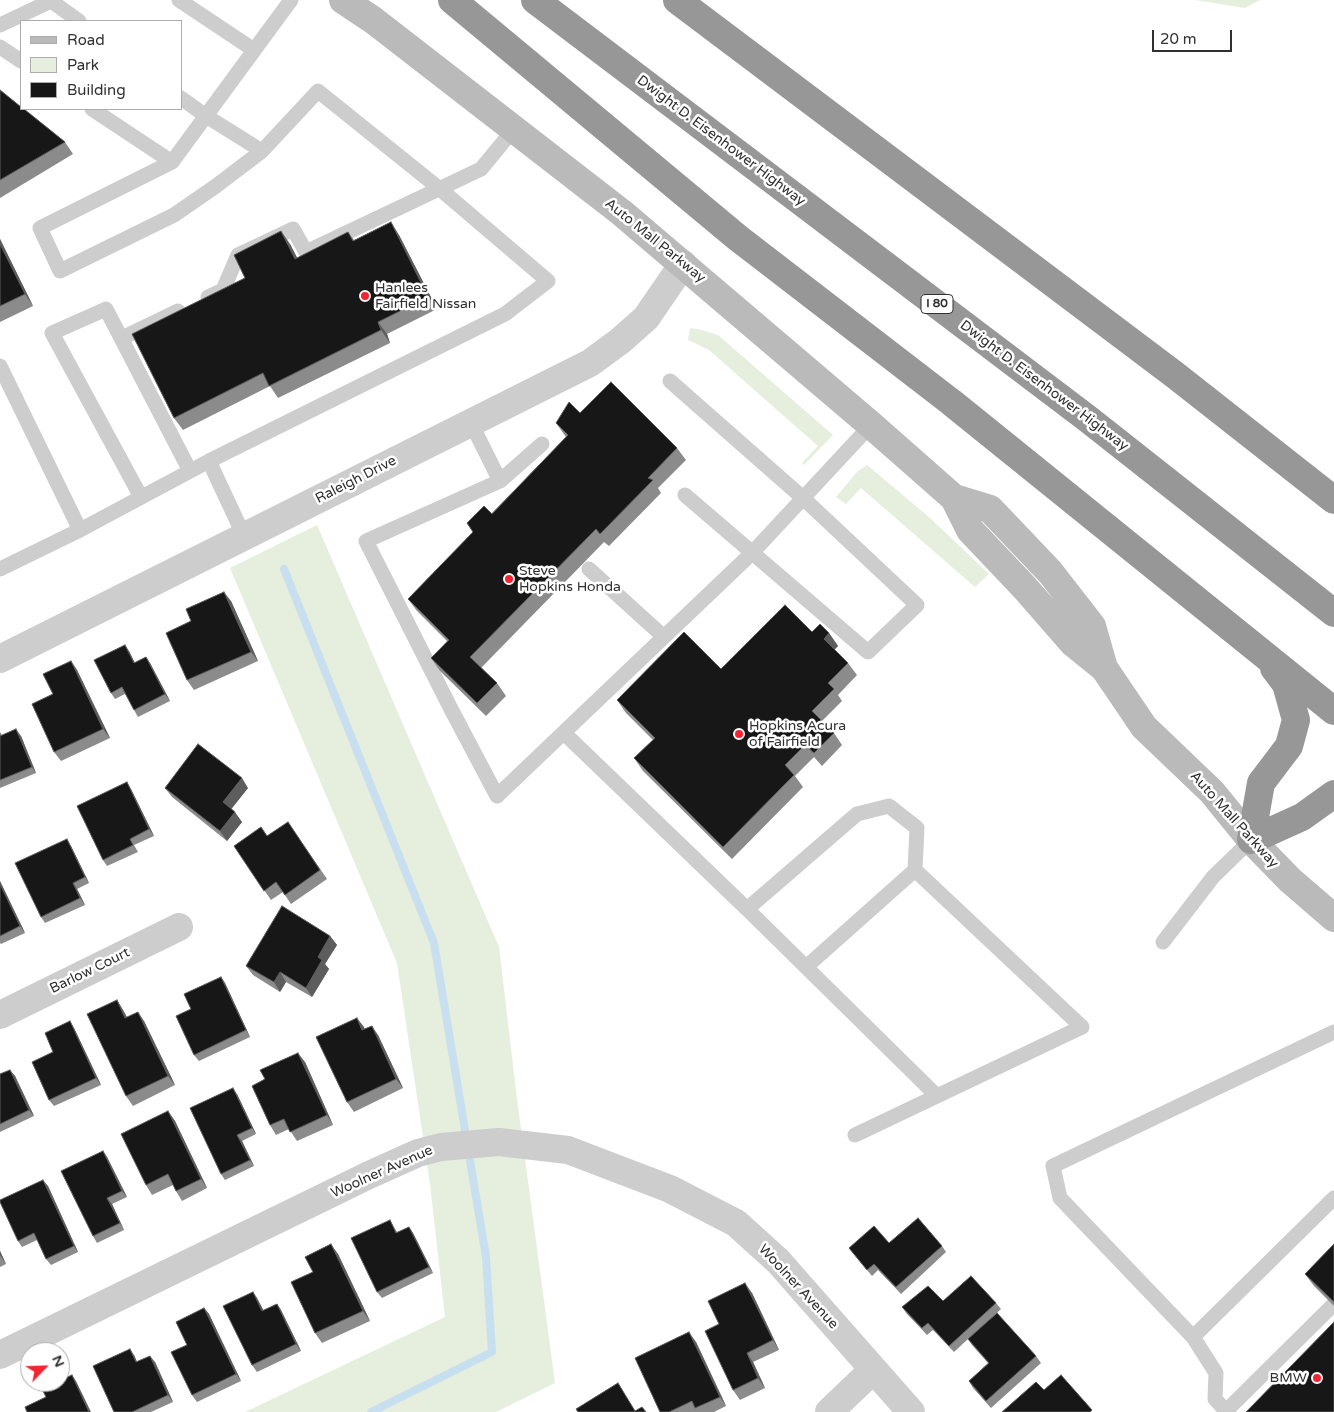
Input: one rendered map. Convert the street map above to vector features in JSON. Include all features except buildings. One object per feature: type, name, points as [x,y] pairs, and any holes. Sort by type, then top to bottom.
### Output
[{"type":"highway","points":[[452,0],[738,238],[951,402],[1334,711]]},
{"type":"highway","name":"Dwight D. Eisenhower Highway","points":[[535,0],[1088,419],[1334,613]]},
{"type":"highway","points":[[677,0],[1175,375],[1334,500]]},
{"type":"highway","points":[[1251,840],[1261,783],[1289,746],[1296,720],[1286,684],[1263,653]]},
{"type":"highway","points":[[1251,840],[1302,817],[1334,794]]},
{"type":"street","name":"Auto Mall Parkway","points":[[343,0],[373,20],[622,213],[954,498],[990,509],[1050,572],[1092,626],[1104,668],[1144,726],[1212,792],[1251,840],[1290,880],[1334,918]]},
{"type":"street","name":"Raleigh Drive","points":[[0,659],[590,363],[620,341],[646,318],[683,264]]},
{"type":"street","name":"Barlow Court","points":[[0,1015],[179,927]]},
{"type":"street","name":"Woolner Avenue","points":[[0,1355],[360,1180],[418,1154],[441,1147],[499,1142],[568,1150],[670,1189],[736,1223],[778,1261],[911,1412]]},
{"type":"street","points":[[829,1412],[873,1370]]},
{"type":"lane","points":[[0,25],[52,0],[78,20]]},
{"type":"lane","points":[[179,0],[254,50]]},
{"type":"lane","points":[[0,569],[80,530],[209,461],[504,314],[548,281],[440,189],[318,91],[262,151],[216,186],[174,215],[60,271],[40,228],[172,162],[291,0]]},
{"type":"lane","points":[[0,47],[20,60]]},
{"type":"lane","points":[[182,99],[262,151]]},
{"type":"lane","points":[[94,110],[172,162]]},
{"type":"lane","points":[[122,338],[223,290],[238,254],[294,229],[306,252],[482,170],[514,129]]},
{"type":"lane","points":[[141,497],[52,333],[106,309],[190,471]]},
{"type":"lane","points":[[0,366],[80,530]]},
{"type":"lane","points":[[670,381],[803,498],[917,605],[868,652],[685,495]]},
{"type":"lane","points":[[470,423],[500,481]]},
{"type":"lane","points":[[542,444],[500,481],[366,541],[446,700],[498,796],[752,553],[871,425]]},
{"type":"lane","points":[[209,461],[244,536]]},
{"type":"lane","points":[[589,569],[664,637]]},
{"type":"lane","points":[[564,733],[747,909],[937,1096]]},
{"type":"lane","points":[[747,909],[857,814],[889,806],[917,828],[915,870],[806,967]]},
{"type":"lane","points":[[1163,942],[1213,877],[1251,840]]},
{"type":"lane","points":[[855,1135],[1082,1027],[915,870]]},
{"type":"lane","points":[[1333,1305],[1226,1411],[1215,1400],[1216,1374],[1193,1336],[1060,1198],[1052,1166],[1334,1032]]},
{"type":"lane","points":[[1193,1336],[1334,1198]]},
{"type":"green space","points":[[1195,0],[1260,0],[1245,8]]},
{"type":"green space","points":[[690,328],[718,335],[833,435],[804,465],[802,463],[818,446],[709,350],[688,340]]},
{"type":"green space","points":[[867,465],[929,517],[989,574],[975,587],[861,488],[846,504],[836,497],[857,472]]},
{"type":"green space","points":[[317,525],[499,947],[517,1099],[555,1383],[496,1412],[245,1412],[445,1317],[430,1184],[397,963],[230,568]]},
{"type":"waterway","points":[[284,569],[434,943],[486,1257],[492,1352],[371,1412]]},
{"type":"place","name":"Hanlees Fairfield Nissan","points":[[365,296]]},
{"type":"place","name":"Steve Hopkins Honda","points":[[509,579]]},
{"type":"place","name":"Hopkins Acura of Fairfield","points":[[739,734]]},
{"type":"place","name":"BMW","points":[[1317,1378]]}]
